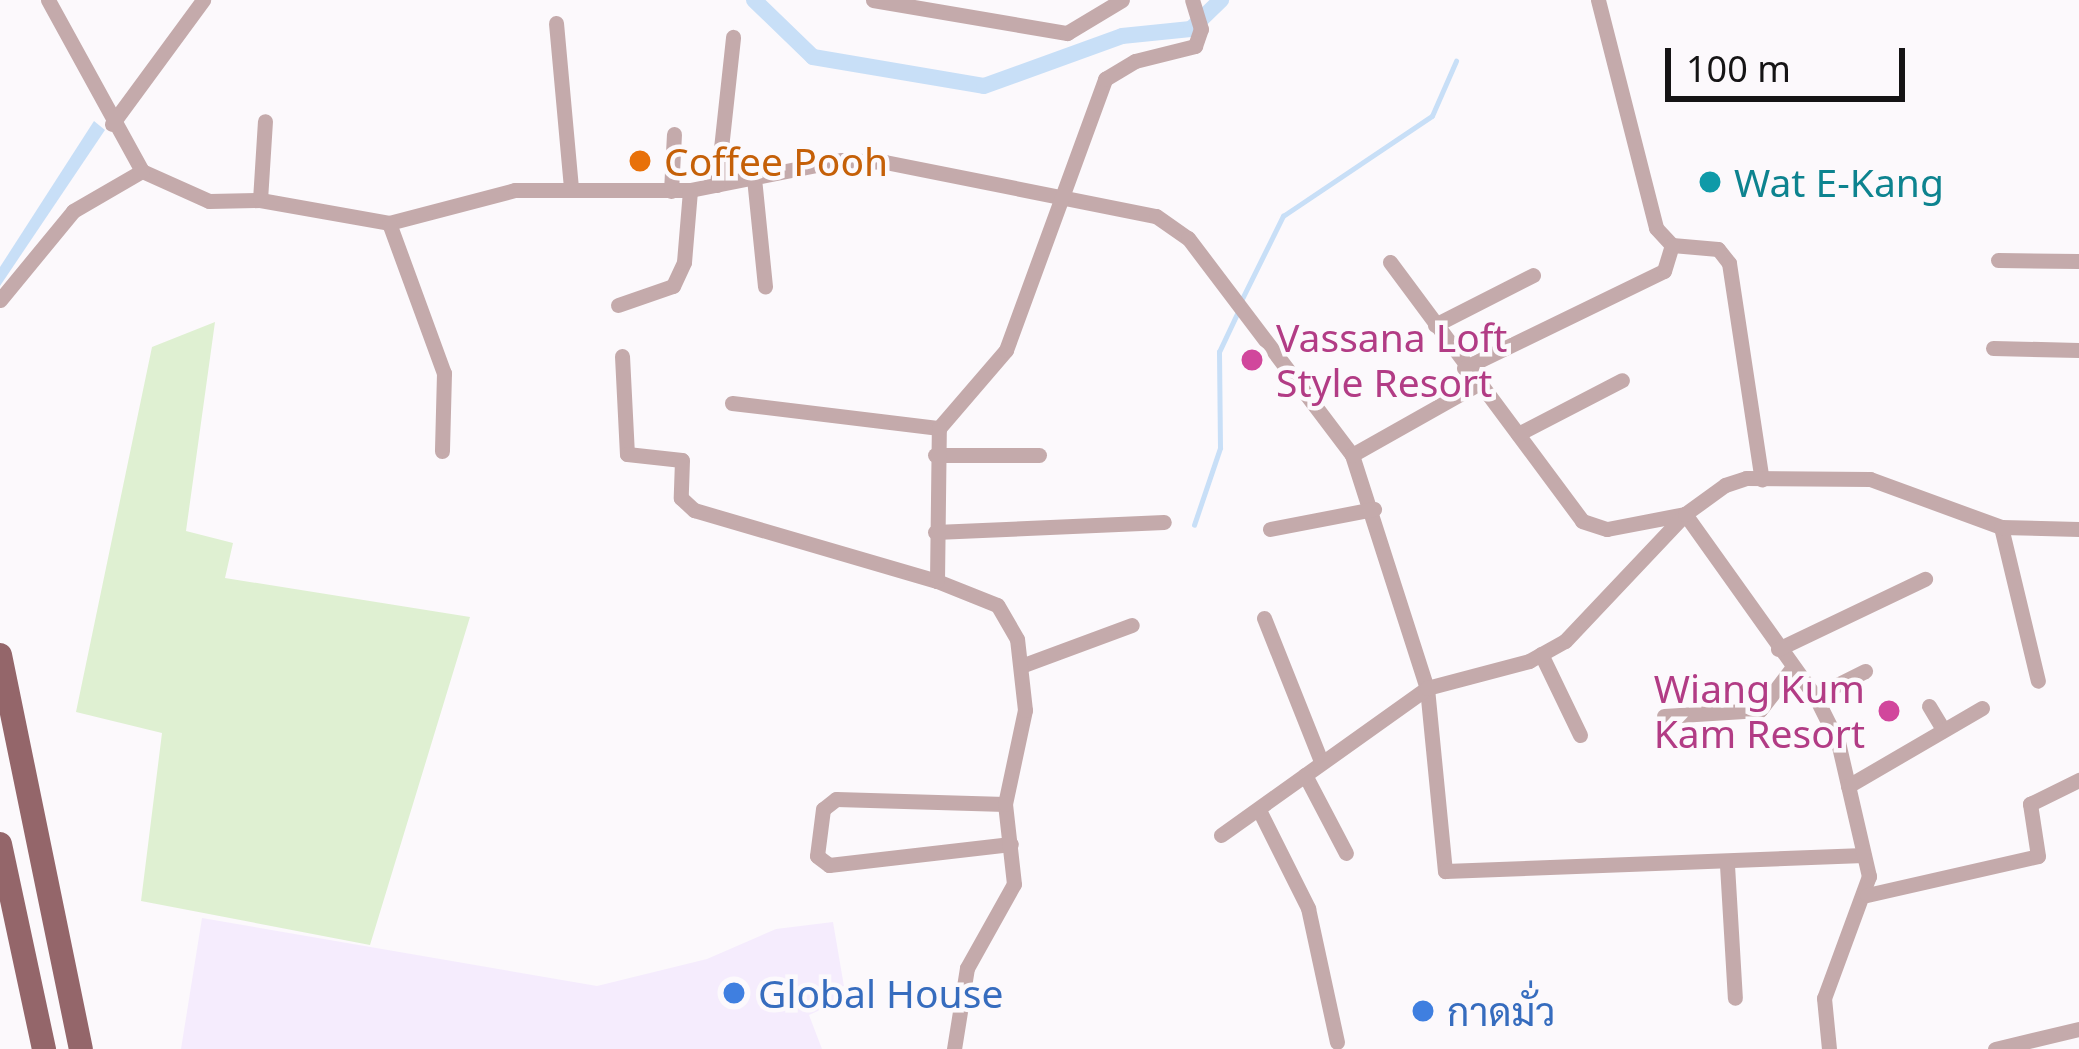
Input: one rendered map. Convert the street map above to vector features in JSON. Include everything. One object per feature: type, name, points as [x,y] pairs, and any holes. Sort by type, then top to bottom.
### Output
[{"type":"main road","points":[[0,655],[81,1049]]},
{"type":"main road","points":[[0,844],[44,1049]]},
{"type":"street","points":[[48,0],[112,124],[142,171],[209,201],[260,200],[389,223],[514,190],[690,190],[842,160],[885,162],[1064,197],[1174,225],[1352,455],[1374,509],[1427,688],[1445,871],[1727,865],[1864,855]]},
{"type":"street","points":[[112,124],[203,0]]},
{"type":"street","points":[[873,0],[1067,33],[1123,0]]},
{"type":"street","points":[[1598,0],[1656,228],[1672,244],[1718,249],[1729,263],[1762,480]]},
{"type":"street","points":[[937,581],[935,454],[939,428],[970,401],[1006,350],[1105,79],[1135,61],[1195,46],[1200,12]]},
{"type":"street","points":[[556,23],[571,188]]},
{"type":"street","points":[[716,185],[733,37]]},
{"type":"street","points":[[260,200],[266,121]]},
{"type":"street","points":[[671,191],[674,134]]},
{"type":"street","points":[[0,301],[73,211],[142,171]]},
{"type":"street","points":[[754,178],[765,286]]},
{"type":"street","points":[[618,305],[673,286],[684,262],[690,190]]},
{"type":"street","points":[[389,223],[444,373],[442,451]]},
{"type":"street","points":[[1464,368],[1664,271],[1672,244]]},
{"type":"street","points":[[1998,260],[2079,261]]},
{"type":"street","points":[[1390,262],[1476,386],[1582,521],[1597,528],[1684,514]]},
{"type":"street","points":[[1435,325],[1533,275]]},
{"type":"street","points":[[1993,348],[2079,350]]},
{"type":"street","points":[[622,356],[627,454],[682,460],[680,498],[694,510],[937,581],[997,605],[1022,666],[1019,755],[1005,804],[1014,884],[967,968],[954,1049]]},
{"type":"street","points":[[1518,434],[1622,380]]},
{"type":"street","points":[[1352,455],[1476,386]]},
{"type":"street","points":[[732,403],[939,428]]},
{"type":"street","points":[[935,454],[1039,455]]},
{"type":"street","points":[[1221,835],[1427,688],[1541,654],[1565,641],[1684,514],[1725,485],[1762,480],[1891,483],[2001,527],[2079,529]]},
{"type":"street","points":[[1270,529],[1374,509]]},
{"type":"street","points":[[1684,514],[1831,719],[1864,855],[1867,895],[1824,998],[1829,1049]]},
{"type":"street","points":[[935,532],[1164,523]]},
{"type":"street","points":[[2001,527],[2038,681]]},
{"type":"street","points":[[1778,649],[1925,579]]},
{"type":"street","points":[[1264,618],[1322,761]]},
{"type":"street","points":[[1022,666],[1132,625]]},
{"type":"street","points":[[1541,654],[1580,735]]},
{"type":"street","points":[[1664,716],[1760,710],[1792,667]]},
{"type":"street","points":[[1815,696],[1865,671]]},
{"type":"street","points":[[1929,706],[1942,729]]},
{"type":"street","points":[[1848,786],[1982,708]]},
{"type":"street","points":[[1305,775],[1346,853]]},
{"type":"street","points":[[1867,895],[2038,856],[2030,804],[2079,780]]},
{"type":"street","points":[[1005,804],[836,800],[823,809],[817,856],[830,865],[1011,844]]},
{"type":"street","points":[[1259,810],[1308,908],[1337,1042]]},
{"type":"street","points":[[1727,865],[1735,998]]},
{"type":"street","points":[[1995,1049],[2079,1029]]},
{"type":"shaded area","points":[[202,918],[597,986],[707,959],[776,929],[833,922],[846,998],[809,1015],[822,1049],[181,1049]]},
{"type":"green space","points":[[215,322],[186,531],[233,543],[225,578],[470,617],[370,945],[141,901],[162,733],[76,712],[152,347]]},
{"type":"water","points":[[94,121],[105,130],[0,286],[0,267]]},
{"type":"waterway","points":[[754,0],[813,57],[984,86],[1122,36],[1191,29],[1221,0]]},
{"type":"waterway","points":[[1240,303],[1283,216],[1432,116],[1456,61]]},
{"type":"waterway","points":[[1194,525],[1220,448],[1219,352],[1237,314]]},
{"type":"place","name":"Coffee Pooh","points":[[640,161]]},
{"type":"place","name":"Wat E-Kang","points":[[1710,182]]},
{"type":"place","name":"Vassana Loft Style Resort","points":[[1252,360]]},
{"type":"place","name":"Wiang Kum Kam Resort","points":[[1889,711]]},
{"type":"place","name":"Global House","points":[[734,993]]},
{"type":"place","name":"กาดมั่ว","points":[[1423,1011]]}]
